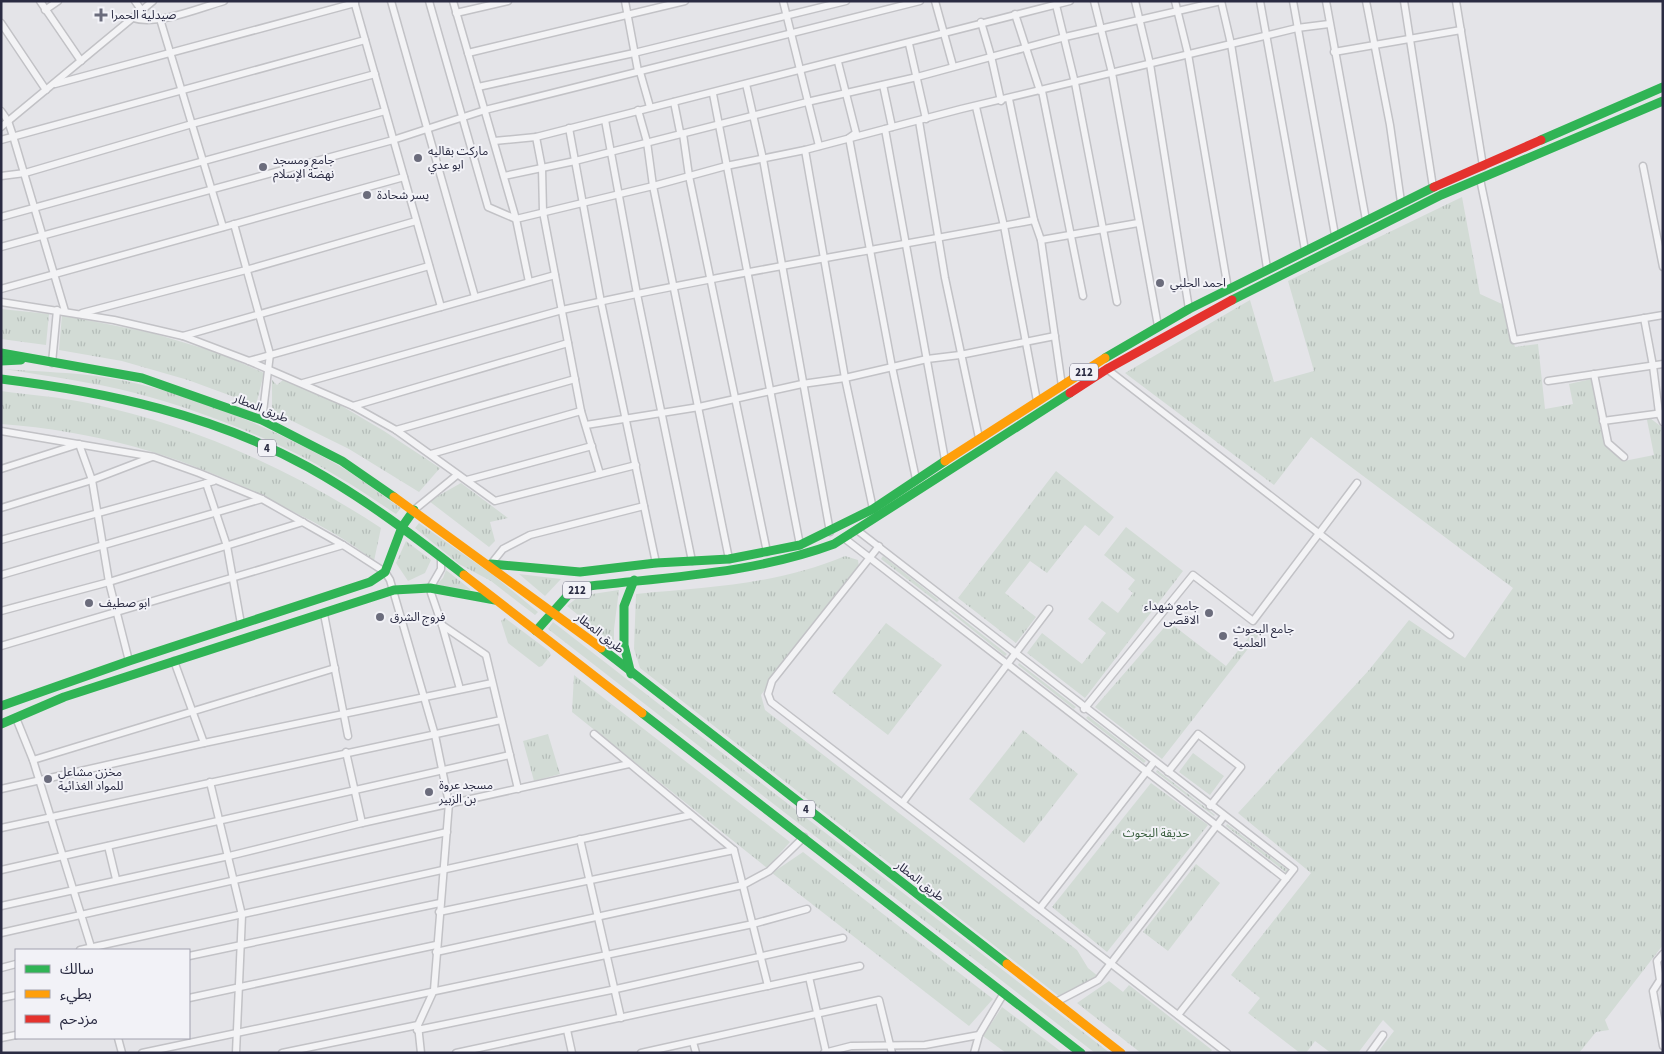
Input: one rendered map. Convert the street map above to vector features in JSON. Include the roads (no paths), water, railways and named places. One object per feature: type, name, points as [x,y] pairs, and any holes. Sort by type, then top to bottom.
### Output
[{"type":"main road","name":"212","points":[[491,564],[580,572],[656,563],[729,559],[800,545],[873,510],[916,479],[1037,401],[1158,326],[1189,309],[1267,268],[1433,187],[1663,87]]},
{"type":"main road","name":"212","points":[[536,631],[569,594],[581,587],[761,566],[799,557],[844,538],[1107,369],[1252,288],[1441,195],[1663,101]]},
{"type":"main road","name":"4","points":[[1,353],[36,360]]},
{"type":"main road","name":"طريق المطار","points":[[1,361],[36,360],[142,378],[262,420],[342,461],[491,564],[553,611],[631,674],[1121,1053]]},
{"type":"main road","name":"4","points":[[1,379],[43,383],[135,400],[251,441],[292,459],[331,480],[402,527],[497,600]]},
{"type":"main road","points":[[1,706],[128,661],[370,582],[385,572],[402,527],[414,510]]},
{"type":"main road","points":[[580,572],[581,587]]},
{"type":"main road","points":[[631,674],[624,645],[624,606],[634,580]]},
{"type":"main road","points":[[1,724],[64,697],[394,590],[430,588],[497,600],[536,631]]},
{"type":"main road","name":"4","points":[[536,631],[1080,1053]]},
{"type":"street","points":[[40,1],[81,61]]},
{"type":"street","points":[[45,10],[58,1]]},
{"type":"street","points":[[135,1],[142,11]]},
{"type":"street","points":[[1,127],[153,1]]},
{"type":"street","points":[[133,18],[142,22],[160,19],[224,1]]},
{"type":"street","points":[[391,1],[476,297]]},
{"type":"street","points":[[429,1],[488,208],[516,219],[653,186],[726,166],[805,150],[1188,54],[1297,28],[1330,24]]},
{"type":"street","points":[[453,1],[516,219],[528,282]]},
{"type":"street","points":[[456,13],[508,1]]},
{"type":"street","points":[[625,1],[638,70],[650,107]]},
{"type":"street","points":[[468,53],[685,1]]},
{"type":"street","points":[[783,1],[819,146]]},
{"type":"street","points":[[478,87],[634,53],[846,1]]},
{"type":"street","points":[[1,247],[394,140],[485,110],[920,1]]},
{"type":"street","points":[[935,1],[953,66]]},
{"type":"street","points":[[494,141],[536,137],[650,107],[713,94],[908,44],[980,22],[1070,1]]},
{"type":"street","points":[[1094,1],[1112,73],[1158,326]]},
{"type":"street","points":[[1136,1],[1150,64],[1189,309]]},
{"type":"street","points":[[1175,1],[1188,54],[1228,289]]},
{"type":"street","points":[[504,176],[575,161],[807,102],[917,77],[1065,36],[1102,30],[1221,1],[1231,44],[1267,268]]},
{"type":"street","points":[[1260,1],[1305,250]]},
{"type":"street","points":[[1293,1],[1335,235]]},
{"type":"street","points":[[1326,1],[1366,220]]},
{"type":"street","points":[[1366,1],[1390,125],[1401,202]]},
{"type":"street","points":[[1404,1],[1433,187]]},
{"type":"street","points":[[1456,1],[1483,166]]},
{"type":"street","points":[[55,84],[354,2],[440,307]]},
{"type":"street","points":[[1056,5],[1075,83],[1117,302]]},
{"type":"street","points":[[1015,14],[1041,91],[1072,234],[1083,296]]},
{"type":"street","points":[[160,19],[172,53],[223,227]]},
{"type":"street","points":[[980,22],[991,56],[1001,100]]},
{"type":"street","points":[[1,23],[46,90]]},
{"type":"street","points":[[1334,52],[1461,30]]},
{"type":"street","points":[[1,140],[365,40]]},
{"type":"street","points":[[908,44],[917,77],[938,237],[960,355],[979,438]]},
{"type":"street","points":[[838,62],[856,133],[849,138]]},
{"type":"street","points":[[1,176],[25,173],[192,124],[375,74]]},
{"type":"street","points":[[746,84],[763,159],[830,532]]},
{"type":"street","points":[[883,85],[907,244],[945,460]]},
{"type":"street","points":[[713,94],[800,545]]},
{"type":"street","points":[[1010,99],[1034,220],[1041,240],[1062,386]]},
{"type":"street","points":[[674,102],[680,132],[683,134],[689,176],[767,552]]},
{"type":"street","points":[[976,107],[1004,226],[1037,401]]},
{"type":"street","points":[[638,110],[647,142],[653,186],[673,288],[729,559]]},
{"type":"street","points":[[1,111],[8,121],[25,173],[65,311]]},
{"type":"street","points":[[1,217],[385,111]]},
{"type":"street","points":[[605,120],[637,294],[692,561]]},
{"type":"street","points":[[569,128],[601,302],[656,563]]},
{"type":"street","points":[[536,137],[542,168],[543,212],[581,411],[600,474]]},
{"type":"street","points":[[849,138],[892,367],[916,479]]},
{"type":"street","points":[[805,150],[845,378],[873,510]]},
{"type":"street","points":[[1643,166],[1663,267]]},
{"type":"street","points":[[1,289],[404,177]]},
{"type":"street","points":[[1480,179],[1514,340],[1663,315]]},
{"type":"street","points":[[303,383],[562,310],[869,249],[907,244],[1034,220]]},
{"type":"street","points":[[79,313],[246,270],[416,221]]},
{"type":"street","points":[[1041,240],[1138,223]]},
{"type":"street","points":[[234,224],[270,354],[262,420]]},
{"type":"street","points":[[183,336],[259,316],[429,266]]},
{"type":"street","points":[[249,361],[555,275]]},
{"type":"street","points":[[1,302],[79,313],[183,336],[249,361],[269,372],[303,383],[353,406],[396,430],[495,501],[636,465]]},
{"type":"street","points":[[52,362],[57,310]]},
{"type":"street","points":[[1644,318],[1663,422]]},
{"type":"street","points":[[586,425],[699,407],[802,384],[845,378],[927,359],[960,355],[1055,336]]},
{"type":"street","points":[[353,406],[568,343]]},
{"type":"street","points":[[1548,381],[1663,364]]},
{"type":"street","points":[[1107,369],[1319,532],[1450,636]]},
{"type":"street","points":[[1594,374],[1608,443],[1624,457]]},
{"type":"street","points":[[396,430],[575,379]]},
{"type":"street","points":[[431,454],[581,411]]},
{"type":"street","points":[[1603,421],[1661,413]]},
{"type":"street","points":[[1,431],[154,457],[262,499],[343,545],[385,572],[394,590],[435,735],[449,803],[434,990],[417,1028],[420,1053]]},
{"type":"street","points":[[1,468],[78,444]]},
{"type":"street","points":[[78,444],[92,480],[96,514],[128,661]]},
{"type":"street","points":[[467,480],[592,446]]},
{"type":"street","points":[[1,508],[92,480],[154,457]]},
{"type":"street","points":[[414,510],[457,475]]},
{"type":"street","points":[[1,540],[215,481]]},
{"type":"street","points":[[206,483],[227,546],[241,624]]},
{"type":"street","points":[[1084,709],[1193,575],[1253,621],[1357,483]]},
{"type":"street","points":[[1,575],[262,499]]},
{"type":"street","points":[[491,564],[503,548],[530,535],[644,506]]},
{"type":"street","points":[[1,611],[110,582],[303,522]]},
{"type":"street","points":[[857,530],[1084,709],[1294,869],[1178,1015]]},
{"type":"street","points":[[844,538],[1286,879]]},
{"type":"street","points":[[1,646],[232,576],[343,545]]},
{"type":"street","points":[[879,546],[772,680],[768,694],[771,702],[1227,1053]]},
{"type":"street","points":[[441,558],[441,569],[430,588],[460,689]]},
{"type":"street","points":[[903,802],[1049,609]]},
{"type":"street","points":[[324,614],[348,736]]},
{"type":"street","points":[[442,625],[486,655],[518,789]]},
{"type":"street","points":[[174,661],[204,743]]},
{"type":"street","points":[[34,760],[335,668]]},
{"type":"street","points":[[1,789],[204,743],[492,683]]},
{"type":"street","points":[[16,718],[34,760],[91,949],[444,868],[691,815]]},
{"type":"street","points":[[1,828],[501,720]]},
{"type":"street","points":[[594,734],[734,850],[768,986]]},
{"type":"street","points":[[1168,772],[1198,734],[1241,767],[1210,806]]},
{"type":"street","points":[[346,752],[362,823]]},
{"type":"street","points":[[1,870],[510,755]]},
{"type":"street","points":[[1040,908],[1154,762]]},
{"type":"street","points":[[1,906],[116,879],[228,856],[449,803],[630,764]]},
{"type":"street","points":[[210,782],[221,821],[242,915],[236,1053]]},
{"type":"street","points":[[1056,1002],[1098,980],[1224,816]]},
{"type":"street","points":[[1,933],[447,832]]},
{"type":"street","points":[[190,998],[436,948],[597,918],[743,886],[769,871],[804,837]]},
{"type":"street","points":[[580,839],[605,956],[616,989],[621,1018]]},
{"type":"street","points":[[108,846],[116,879]]},
{"type":"street","points":[[439,912],[734,850]]},
{"type":"street","points":[[190,956],[440,903]]},
{"type":"street","points":[[142,1053],[434,990],[605,956],[753,924],[807,910]]},
{"type":"street","points":[[282,1053],[616,989],[843,938]]},
{"type":"street","points":[[1663,954],[1657,961],[1660,980],[1652,991],[1663,1046]]},
{"type":"street","points":[[1,968],[15,964]]},
{"type":"street","points":[[456,1053],[860,966]]},
{"type":"street","points":[[809,977],[825,1052],[851,1046],[891,1049],[979,1035]]},
{"type":"street","points":[[974,1053],[979,1035],[1004,993]]},
{"type":"street","points":[[1,998],[15,995]]},
{"type":"street","points":[[641,1053],[879,1000],[891,1049]]},
{"type":"street","points":[[567,1030],[572,1053]]},
{"type":"street","points":[[1,1038],[15,1035]]},
{"type":"street","points":[[1370,1053],[1383,1035]]},
{"type":"street","points":[[118,1039],[122,1053]]},
{"type":"street","points":[[693,1042],[696,1053]]},
{"type":"place","name":"صيدلية الحمرا","points":[[101,15]]},
{"type":"place","name":"ماركت بقاليه ابو عدي","points":[[418,158]]},
{"type":"place","name":"جامع ومسجد نهضة الإسلام","points":[[263,167]]},
{"type":"place","name":"يسر شحادة","points":[[367,195]]},
{"type":"place","name":"احمد الحلبي","points":[[1160,283]]},
{"type":"place","name":"ابو صطيف","points":[[89,603]]},
{"type":"place","name":"جامع شهداء الاقصى","points":[[1209,613]]},
{"type":"place","name":"فروج الشرق","points":[[380,617]]},
{"type":"place","name":"جامع البحوث العلمية","points":[[1223,636]]},
{"type":"place","name":"مخزن مشاعل للمواد الغذائية","points":[[48,779]]},
{"type":"place","name":"مسجد عروة بن الزبير","points":[[429,792]]},
{"type":"park label","name":"حديقة البحوث","points":[[1156,833]]}]
